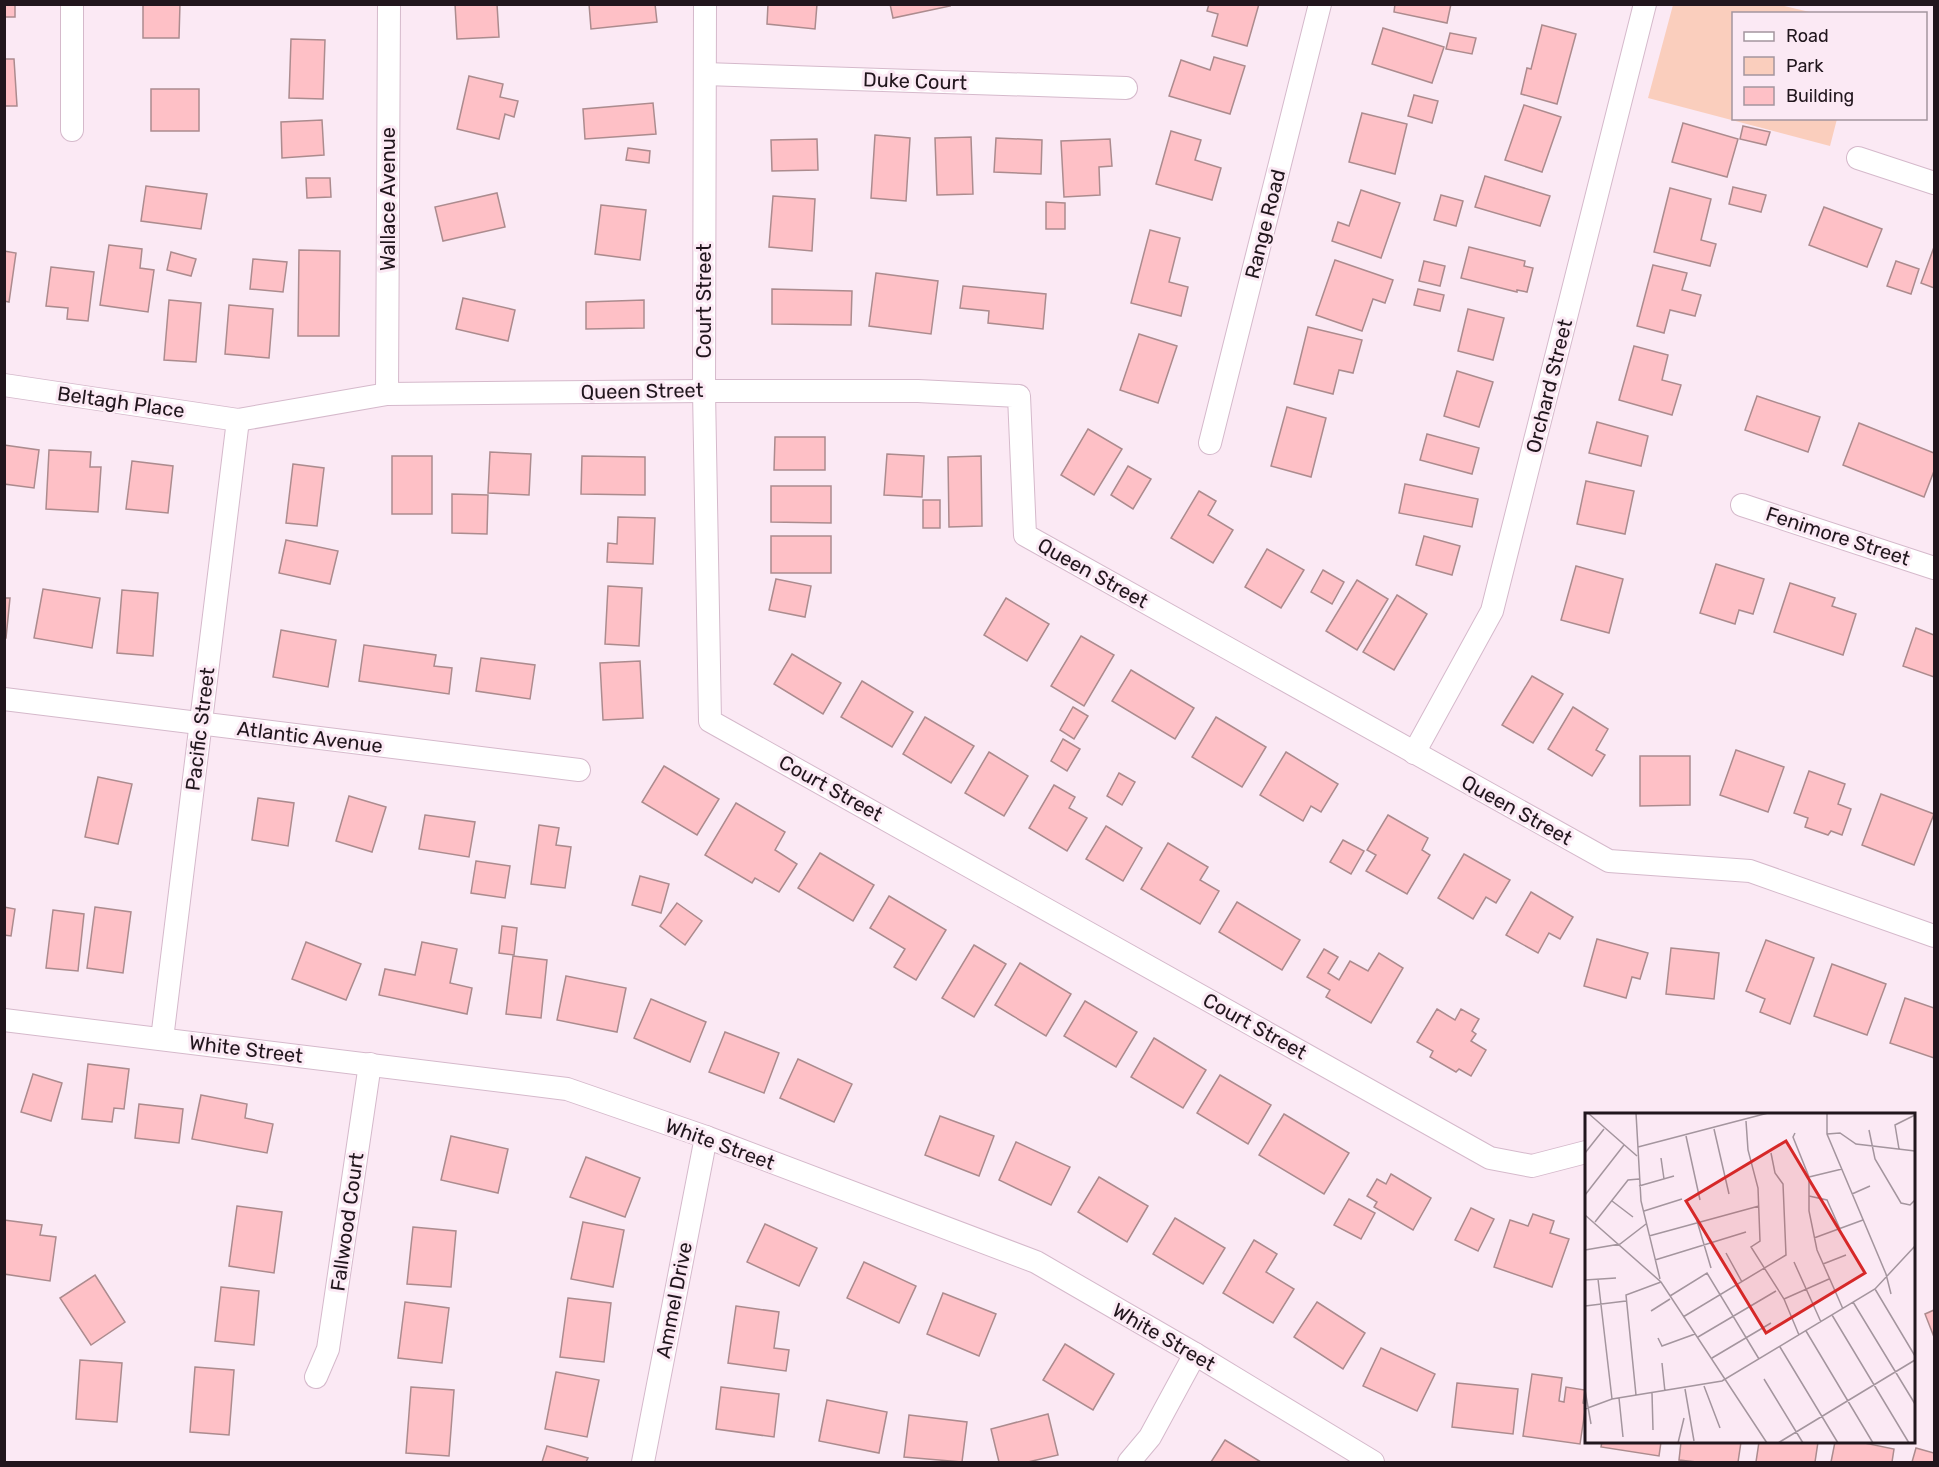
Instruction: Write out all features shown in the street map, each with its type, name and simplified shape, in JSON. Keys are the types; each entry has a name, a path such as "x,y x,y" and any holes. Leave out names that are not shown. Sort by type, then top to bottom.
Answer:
{"street":[{"path":"72,4 72,130"},
{"name":"Wallace Avenue","path":"387,394 389,4"},
{"name":"Court Street","path":"705,4 704,391 710,721 1490,1158 1532,1166 1585,1153"},
{"name":"Range Road","path":"1210,443 1320,4"},
{"name":"Orchard Street","path":"1414,753 1492,611 1645,4"},
{"name":"Duke Court","path":"705,74 1126,88"},
{"path":"1858,158 1935,183"},
{"name":"Beltagh Place","path":"4,385 238,420"},
{"name":"Queen Street","path":"238,420 387,394 918,391 1019,396 1025,535 1609,861 1750,871 1935,936"},
{"name":"Pacific Street","path":"162,1039 238,420"},
{"name":"Fenimore Street","path":"1742,505 1935,568"},
{"name":"Atlantic Avenue","path":"4,699 579,770"},
{"name":"White Street","path":"4,1020 567,1089 706,1137 1036,1263 1195,1354 1373,1462"},
{"name":"Fallwood Court","path":"316,1377 328,1349 370,1064"},
{"name":"Ammel Drive","path":"643,1462 706,1137"},
{"path":"1129,1462 1150,1437 1195,1354"}],"green space":[{"path":"1673,5 1780,5 1810,12 1732,12 1732,120 1837,120 1830,146 1648,98"}],"building":[{"path":"4,4 15,4 15,17 4,17"},
{"path":"143,4 180,4 179,38 143,38"},
{"path":"455,4 497,4 499,37 457,39"},
{"path":"589,4 655,4 657,22 591,29"},
{"path":"768,4 817,4 815,29 767,24"},
{"path":"890,4 949,4 950,6 893,18"},
{"path":"1209,4 1259,4 1247,46 1212,36 1218,14 1207,11"},
{"path":"1395,4 1451,4 1447,23 1394,12"},
{"path":"1542,25 1576,34 1557,104 1521,94 1527,68 1531,69"},
{"path":"1383,28 1444,47 1432,83 1372,64"},
{"path":"1450,33 1476,38 1472,54 1446,49"},
{"path":"291,39 325,40 323,99 289,98"},
{"path":"1214,57 1245,66 1230,114 1169,96 1181,60 1210,70"},
{"path":"4,59 14,59 17,106 4,106"},
{"path":"469,76 503,84 500,97 518,101 514,117 505,114 499,139 457,129"},
{"path":"151,89 199,89 199,131 151,131"},
{"path":"1414,95 1438,101 1432,123 1408,116"},
{"path":"653,103 656,134 585,139 583,109"},
{"path":"1524,105 1561,117 1542,172 1505,160"},
{"path":"1362,113 1407,124 1395,174 1349,162"},
{"path":"322,120 324,155 282,158 281,122"},
{"path":"1683,123 1738,139 1727,177 1672,162"},
{"path":"1743,126 1770,132 1766,145 1740,139"},
{"path":"1171,131 1201,140 1195,160 1221,168 1212,200 1156,184"},
{"path":"875,135 910,138 906,201 871,198"},
{"path":"971,137 973,194 937,195 935,138"},
{"path":"996,138 1042,140 1041,174 994,172"},
{"path":"817,139 818,170 772,171 771,140"},
{"path":"1110,139 1112,166 1099,167 1100,195 1064,197 1061,141"},
{"path":"628,148 650,151 649,163 626,160"},
{"path":"1485,176 1550,196 1540,226 1475,207"},
{"path":"306,178 330,178 331,197 307,198"},
{"path":"146,186 207,194 201,229 141,221"},
{"path":"1733,187 1766,195 1761,212 1729,204"},
{"path":"1670,188 1711,199 1701,240 1716,244 1710,266 1654,252"},
{"path":"1361,190 1400,203 1381,258 1332,241 1338,222 1349,226"},
{"path":"497,193 505,227 443,241 435,207"},
{"path":"1441,195 1463,201 1456,226 1434,220"},
{"path":"773,196 815,199 812,251 769,247"},
{"path":"1046,202 1065,203 1065,229 1046,229"},
{"path":"601,205 646,210 640,260 595,254"},
{"path":"1824,207 1882,229 1867,267 1809,245"},
{"path":"1150,230 1180,238 1169,282 1188,287 1181,316 1131,303"},
{"path":"109,245 142,249 140,268 154,270 148,312 100,305"},
{"path":"1469,247 1525,261 1524,266 1533,268 1527,292 1517,290 1517,292 1461,278"},
{"path":"1934,247 1934,288 1921,283"},
{"path":"299,250 340,251 339,336 298,336"},
{"path":"4,251 16,253 9,302 4,301"},
{"path":"171,252 196,259 191,276 167,270"},
{"path":"253,259 287,262 283,292 250,289"},
{"path":"1335,260 1393,280 1385,303 1373,299 1362,331 1316,315"},
{"path":"1424,261 1445,266 1440,286 1419,281"},
{"path":"1896,261 1919,269 1911,294 1887,286"},
{"path":"1653,265 1687,273 1682,290 1701,295 1695,316 1670,310 1664,333 1637,326"},
{"path":"51,267 94,272 88,321 67,319 68,308 46,306"},
{"path":"876,273 938,281 931,334 869,326"},
{"path":"963,286 1046,294 1043,329 988,323 989,311 960,308"},
{"path":"772,289 852,291 851,325 772,324"},
{"path":"1418,289 1444,295 1440,311 1414,305"},
{"path":"463,298 515,310 508,341 456,329"},
{"path":"169,300 201,303 196,362 164,360"},
{"path":"644,300 644,328 586,329 586,302"},
{"path":"229,305 273,309 269,358 225,354"},
{"path":"1468,309 1504,318 1493,360 1458,351"},
{"path":"1308,327 1362,340 1353,373 1339,370 1333,394 1294,384"},
{"path":"1139,334 1177,346 1158,403 1120,390"},
{"path":"1634,346 1668,355 1662,380 1681,385 1672,415 1619,400"},
{"path":"1457,371 1493,382 1479,427 1444,416"},
{"path":"1757,396 1820,417 1808,452 1745,430"},
{"path":"1287,407 1326,418 1311,477 1271,466"},
{"path":"1597,422 1648,436 1641,466 1589,453"},
{"path":"1859,423 1934,453 1934,471 1924,497 1843,465"},
{"path":"1088,429 1122,449 1094,495 1061,475"},
{"path":"1427,434 1479,448 1472,474 1420,460"},
{"path":"775,437 825,437 825,470 774,470"},
{"path":"4,445 39,450 34,488 4,484"},
{"path":"49,450 91,452 90,467 101,467 98,512 46,509"},
{"path":"490,452 531,454 529,495 488,493"},
{"path":"887,454 924,456 922,497 884,495"},
{"path":"392,456 432,456 432,514 392,514"},
{"path":"582,456 645,457 645,495 581,494"},
{"path":"981,456 982,526 949,527 948,457"},
{"path":"132,461 173,466 168,513 126,509"},
{"path":"293,464 324,468 317,526 286,523"},
{"path":"1128,466 1151,479 1133,509 1111,495"},
{"path":"1586,481 1634,491 1625,534 1577,524"},
{"path":"1405,484 1478,499 1472,527 1399,513"},
{"path":"771,486 831,486 831,523 771,522"},
{"path":"1199,491 1216,501 1208,515 1233,530 1213,563 1171,538"},
{"path":"452,494 488,495 487,534 452,533"},
{"path":"923,500 940,500 940,528 923,528"},
{"path":"618,517 655,518 653,564 607,562 608,543 617,544"},
{"path":"771,536 831,536 831,573 771,573"},
{"path":"1424,536 1460,546 1452,575 1416,565"},
{"path":"286,540 338,551 330,584 279,573"},
{"path":"1267,549 1304,570 1281,608 1245,587"},
{"path":"1716,564 1764,579 1753,614 1739,610 1735,624 1700,613"},
{"path":"1576,566 1623,579 1609,633 1561,620"},
{"path":"1323,570 1344,582 1332,604 1311,592"},
{"path":"776,579 811,586 805,617 769,610"},
{"path":"1357,580 1388,599 1357,650 1326,631"},
{"path":"1790,583 1835,598 1832,606 1856,614 1843,655 1774,632"},
{"path":"608,586 642,588 639,646 605,644"},
{"path":"43,589 100,598 92,648 34,638"},
{"path":"122,590 158,593 153,656 117,653"},
{"path":"1397,595 1427,614 1394,670 1363,652"},
{"path":"4,598 10,598 6,638 4,638"},
{"path":"1006,598 1049,624 1027,661 984,635"},
{"path":"1916,628 1934,635 1934,677 1903,666"},
{"path":"281,630 336,640 328,687 273,677"},
{"path":"1081,636 1114,655 1084,706 1051,686"},
{"path":"364,645 436,655 434,666 452,668 449,694 359,681"},
{"path":"792,654 841,683 823,714 774,684"},
{"path":"481,658 535,665 530,699 476,691"},
{"path":"640,661 643,718 603,720 600,663"},
{"path":"1131,670 1194,708 1175,739 1112,701"},
{"path":"1532,676 1563,694 1533,743 1502,725"},
{"path":"862,681 913,712 892,747 841,717"},
{"path":"1073,707 1088,716 1074,739 1060,730"},
{"path":"1573,707 1608,729 1596,750 1605,755 1592,776 1548,749"},
{"path":"925,717 974,746 951,783 903,754"},
{"path":"1216,717 1266,747 1242,787 1192,757"},
{"path":"1063,739 1080,749 1067,771 1051,761"},
{"path":"1736,750 1784,767 1768,812 1720,795"},
{"path":"989,752 1028,776 1004,816 965,793"},
{"path":"1286,752 1338,784 1321,812 1311,806 1303,821 1260,795"},
{"path":"1640,756 1690,756 1690,805 1640,806"},
{"path":"664,766 719,799 697,835 642,802"},
{"path":"1809,771 1845,784 1838,804 1851,809 1842,835 1831,831 1828,835 1805,827 1808,818 1794,813"},
{"path":"1119,773 1135,782 1122,805 1107,796"},
{"path":"98,777 132,784 118,844 85,837"},
{"path":"1054,785 1075,797 1069,808 1087,818 1067,851 1029,828"},
{"path":"1881,794 1934,814 1914,865 1862,845"},
{"path":"349,796 386,807 372,852 336,841"},
{"path":"258,798 294,803 288,846 252,840"},
{"path":"736,803 785,832 775,850 797,864 779,892 755,878 752,883 705,855"},
{"path":"425,815 475,822 469,857 419,849"},
{"path":"1388,815 1428,838 1422,850 1430,855 1407,894 1366,871 1376,855 1367,850"},
{"path":"539,825 559,828 556,845 571,847 565,888 531,884"},
{"path":"1106,826 1142,848 1123,881 1086,859"},
{"path":"1343,840 1364,851 1351,874 1330,862"},
{"path":"1168,843 1208,867 1200,880 1219,891 1200,924 1141,889"},
{"path":"820,853 874,885 853,921 798,888"},
{"path":"1464,854 1510,880 1496,903 1486,897 1473,919 1438,898"},
{"path":"476,861 510,866 505,898 471,893"},
{"path":"640,876 669,884 661,913 632,905"},
{"path":"1531,892 1573,917 1560,939 1549,933 1538,953 1506,935"},
{"path":"889,896 946,930 916,980 894,967 905,949 870,928"},
{"path":"1237,902 1300,940 1282,970 1219,932"},
{"path":"677,903 702,921 685,945 660,926"},
{"path":"4,907 15,909 11,936 4,935"},
{"path":"95,907 131,912 123,973 87,968"},
{"path":"53,910 84,914 78,971 46,968"},
{"path":"502,926 517,928 514,955 499,953"},
{"path":"1597,939 1648,953 1640,979 1632,977 1626,998 1584,986"},
{"path":"1766,940 1814,958 1790,1024 1760,1012 1765,999 1746,991"},
{"path":"306,942 361,964 346,1000 292,979"},
{"path":"422,942 457,949 450,983 472,988 467,1014 379,995 385,969 415,975"},
{"path":"974,945 1006,964 974,1017 942,998"},
{"path":"1671,948 1719,953 1714,999 1666,994"},
{"path":"1324,949 1338,957 1328,973 1339,980 1350,961 1368,971 1379,953 1403,968 1371,1023 1326,997 1330,990 1307,977"},
{"path":"513,956 547,960 541,1018 506,1014"},
{"path":"1020,963 1071,994 1046,1036 995,1005"},
{"path":"1832,964 1886,984 1867,1035 1814,1016"},
{"path":"566,976 626,988 617,1032 557,1020"},
{"path":"1905,998 1934,1008 1934,1058 1890,1043"},
{"path":"651,999 706,1022 690,1062 634,1038"},
{"path":"1085,1001 1137,1032 1116,1067 1064,1036"},
{"path":"1437,1009 1455,1020 1461,1009 1479,1019 1472,1031 1476,1034 1471,1041 1486,1050 1471,1076 1459,1069 1456,1072 1430,1057 1433,1051 1417,1042"},
{"path":"725,1032 779,1053 764,1093 709,1072"},
{"path":"1154,1038 1206,1070 1183,1108 1131,1077"},
{"path":"798,1059 852,1084 834,1122 780,1098"},
{"path":"88,1064 129,1069 124,1109 114,1108 112,1122 82,1119"},
{"path":"33,1074 62,1083 51,1121 21,1112"},
{"path":"1220,1075 1271,1105 1248,1144 1197,1113"},
{"path":"201,1095 247,1104 245,1118 273,1124 267,1153 192,1139"},
{"path":"139,1104 183,1109 179,1143 135,1138"},
{"path":"1284,1114 1349,1153 1324,1194 1259,1155"},
{"path":"940,1116 994,1136 979,1176 925,1155"},
{"path":"451,1136 508,1149 498,1193 441,1180"},
{"path":"1016,1142 1070,1167 1051,1205 999,1180"},
{"path":"586,1157 640,1178 625,1217 570,1197"},
{"path":"1391,1174 1431,1198 1413,1230 1374,1207 1377,1202 1367,1196 1377,1179 1386,1184"},
{"path":"1099,1177 1148,1206 1127,1242 1078,1212"},
{"path":"1349,1199 1375,1213 1361,1239 1334,1225"},
{"path":"237,1206 282,1212 274,1273 229,1266"},
{"path":"1471,1208 1494,1219 1478,1251 1455,1240"},
{"path":"1533,1214 1554,1221 1550,1233 1569,1239 1552,1287 1494,1267 1510,1220 1528,1226"},
{"path":"1175,1218 1225,1248 1203,1284 1153,1254"},
{"path":"4,1220 42,1225 40,1235 56,1237 50,1281 4,1274"},
{"path":"583,1222 624,1230 613,1287 571,1279"},
{"path":"765,1224 817,1248 799,1286 747,1262"},
{"path":"413,1227 456,1231 451,1287 407,1284"},
{"path":"1254,1240 1277,1254 1266,1272 1294,1289 1273,1323 1223,1293"},
{"path":"864,1262 916,1286 899,1323 847,1298"},
{"path":"95,1275 125,1322 91,1345 60,1298"},
{"path":"221,1287 259,1291 254,1345 215,1341"},
{"path":"943,1293 996,1314 979,1356 927,1334"},
{"path":"568,1298 611,1303 604,1362 560,1357"},
{"path":"405,1302 449,1308 442,1363 398,1358"},
{"path":"1317,1302 1365,1333 1343,1369 1294,1337"},
{"path":"736,1306 779,1312 774,1348 789,1350 786,1371 728,1363"},
{"path":"1934,1310 1934,1337 1925,1314"},
{"path":"1065,1344 1114,1374 1093,1410 1043,1380"},
{"path":"1381,1348 1435,1374 1417,1411 1363,1386"},
{"path":"80,1360 122,1363 117,1422 76,1419"},
{"path":"195,1367 234,1370 229,1435 190,1432"},
{"path":"556,1372 599,1380 587,1437 545,1429"},
{"path":"1532,1374 1562,1378 1559,1401 1564,1402 1566,1387 1585,1390 1583,1403 1585,1411 1580,1444 1523,1436"},
{"path":"1457,1383 1518,1389 1513,1434 1452,1427"},
{"path":"411,1387 454,1390 449,1456 406,1453"},
{"path":"721,1387 779,1394 774,1437 716,1429"},
{"path":"827,1400 887,1412 879,1453 819,1441"},
{"path":"1048,1414 1058,1455 1028,1462 999,1462 991,1429"},
{"path":"909,1415 967,1422 962,1462 904,1457"},
{"path":"1225,1440 1261,1462 1211,1462"},
{"path":"1602,1443 1661,1443 1659,1456 1601,1447"},
{"path":"1681,1443 1741,1443 1738,1462 1679,1460"},
{"path":"1759,1443 1818,1443 1815,1462 1756,1462"},
{"path":"1835,1443 1864,1443 1894,1449 1892,1462 1831,1462"},
{"path":"547,1446 588,1458 586,1462 542,1462"},
{"path":"1916,1448 1934,1453 1934,1462 1912,1462"}]}
